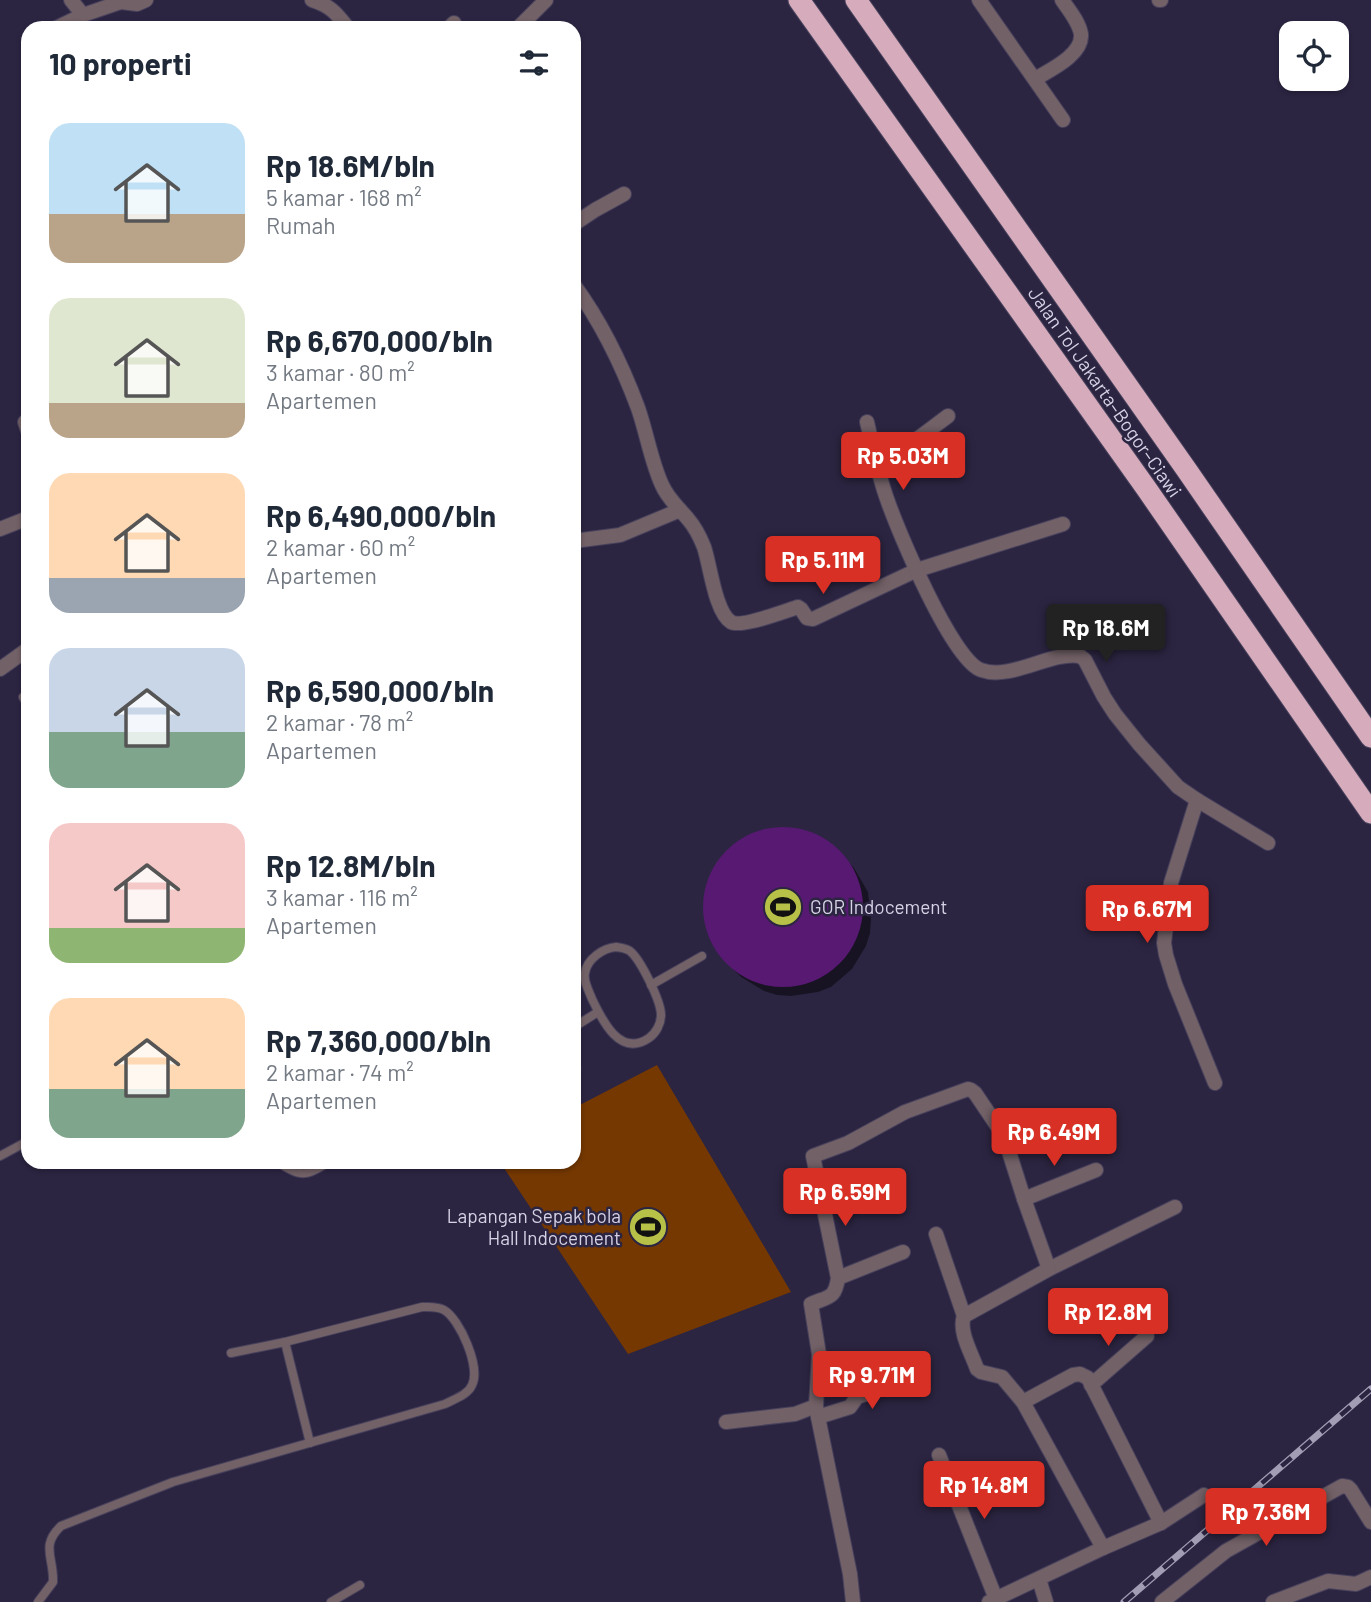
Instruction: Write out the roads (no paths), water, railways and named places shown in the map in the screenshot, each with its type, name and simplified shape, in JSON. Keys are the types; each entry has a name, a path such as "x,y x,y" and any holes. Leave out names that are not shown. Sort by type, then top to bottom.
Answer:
{"highway":[{"name":"Jalan Tol Jakarta–Bogor–Ciawi","path":"799,0 1138,477 1371,813"},
{"name":"Jalan Tol Jakarta–Bogor–Ciawi","path":"856,0 1371,737"}],"street":[{"path":"71,0 83,15"},
{"path":"71,21 120,1 137,4 146,0"},
{"path":"312,0 323,3 342,21"},
{"path":"525,21 546,0"},
{"path":"979,0 1063,120"},
{"path":"1035,79 1067,59 1081,41 1079,25 1062,0"},
{"path":"581,220 624,194"},
{"path":"581,295 608,342 637,407 661,484 671,501 696,529 705,550 721,607 728,620 733,623 743,623 798,607 807,618 813,620 917,570 1063,524"},
{"path":"876,462 903,450 948,416"},
{"path":"867,422 876,462 906,550 948,632 969,662 986,671 1009,671 1063,657 1080,656 1085,660 1104,697 1139,744 1178,787 1268,843"},
{"path":"581,540 620,535 680,510"},
{"path":"0,529 21,521"},
{"path":"0,669 21,654"},
{"path":"1197,800 1171,883 1164,943 1175,984 1215,1083"},
{"path":"853,1602 850,1574 817,1411 819,1354 811,1304 833,1295 838,1278 813,1156 848,1143 905,1112 968,1089 973,1091 1004,1136 1049,1269"},
{"path":"1024,1199 1096,1170"},
{"path":"964,1316 1049,1269 1175,1207"},
{"path":"936,1234 964,1316 963,1331 977,1369 1002,1377 1023,1402 1104,1548"},
{"path":"838,1278 903,1252"},
{"path":"1091,1385 1146,1336"},
{"path":"1023,1402 1073,1375 1080,1374 1088,1378 1161,1523"},
{"path":"726,1422 850,1407 857,1397 919,1376"},
{"path":"939,1455 993,1601 1161,1523 1204,1495"},
{"path":"1162,1602 1226,1551 1338,1488 1346,1486 1351,1490 1371,1522"},
{"path":"1273,1602 1328,1581 1356,1584 1371,1577"},
{"path":"1039,1579 1046,1602"}],"lane":[{"path":"616,947 624,948 632,953 658,1000 661,1016 659,1025 646,1040 626,1043 612,1034 598,1012 584,974 603,951 616,947"},
{"path":"651,985 702,956"},
{"path":"581,1023 598,1012"},
{"path":"0,1156 21,1145"},
{"path":"289,1169 303,1174 317,1169"},
{"path":"38,1602 53,1582 49,1545 53,1534 61,1526 173,1482 445,1404 468,1391 475,1375 472,1356 452,1316 436,1307 422,1307 285,1342 230,1353"},
{"path":"285,1342 310,1443"},
{"path":"331,1602 360,1585"}],"railway":[{"path":"1124,1602 1371,1389"}],"place":[{"name":"GOR Indocement","path":"783,907"},
{"name":"Lapangan Sepak bola Hall Indocement","path":"648,1227"}]}
